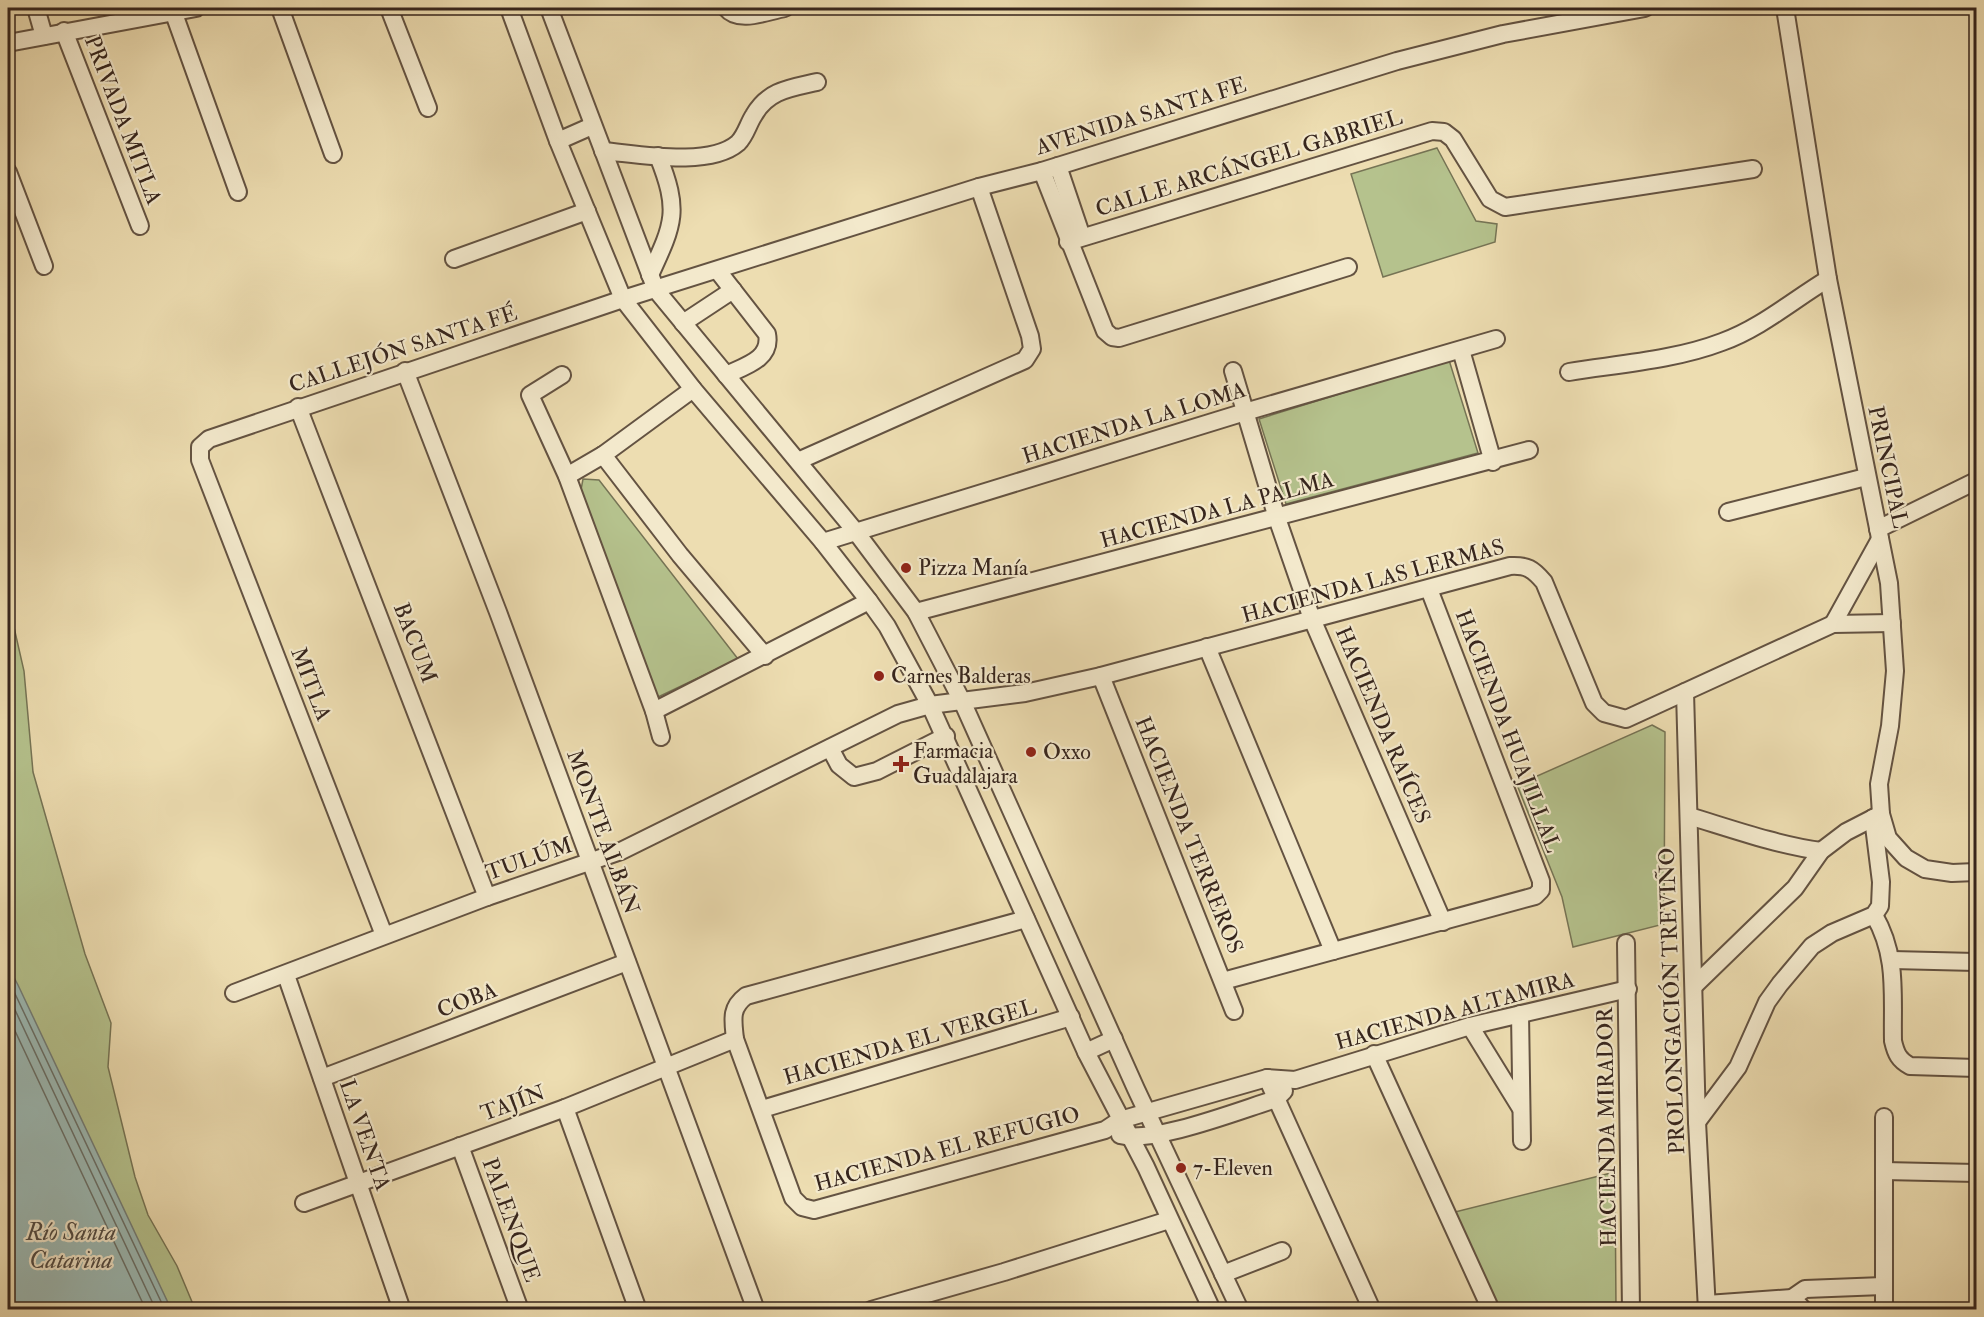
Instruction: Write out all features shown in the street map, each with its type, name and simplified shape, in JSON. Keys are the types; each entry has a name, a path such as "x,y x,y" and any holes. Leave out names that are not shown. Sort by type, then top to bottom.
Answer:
{"street":[{"path":"36,8 44,36"},
{"path":"8,43 153,11 196,8"},
{"path":"280,8 333,154"},
{"path":"389,8 428,108"},
{"path":"509,8 558,141 623,299 693,389 823,542 869,602 887,626 930,705 946,736 1086,1052 1130,1137 1212,1310"},
{"path":"549,8 653,283 683,323 856,532 916,612 962,701 1147,1112 1240,1310"},
{"path":"726,8 730,13 741,17 785,8"},
{"name":"AVENIDA SANTA FE","path":"653,283 718,271 979,187 1050,168 1454,44 1645,8"},
{"name":"PRINCIPAL","path":"1785,8 1828,279 1889,583 1895,671 1890,726 1879,784 1877,816 1888,838 1906,858 1925,868 1952,873 1977,872"},
{"path":"173,11 238,192"},
{"name":"PRIVADA MITLA","path":"64,31 140,226"},
{"path":"603,151 658,156 705,156 733,146 742,137 764,100 780,90 817,82"},
{"path":"558,141 592,126"},
{"name":"CALLE ARCÁNGEL GABRIEL","path":"1075,240 1432,131 1444,132 1453,139 1490,199 1497,205 1505,207 1753,168"},
{"path":"653,283 669,234 674,208 670,186 658,156"},
{"path":"1050,168 1105,331 1112,337 1119,338 1348,267"},
{"path":"8,172 44,266"},
{"path":"798,460 1025,360 1032,349 1030,336 979,187"},
{"path":"453,259 588,211"},
{"path":"718,271 767,334 769,342 766,352 758,359 726,375"},
{"path":"1569,372 1692,351 1722,343 1752,329 1828,279"},
{"name":"CALLEJÓN SANTA FÉ","path":"200,447 209,439 298,407 623,299 653,283"},
{"path":"683,323 733,290"},
{"name":"HACIENDA LA LOMA","path":"823,542 1245,412 1496,339"},
{"path":"1461,350 1493,462"},
{"name":"MONTE ALBÁN","path":"405,371 756,1310"},
{"name":"HACIENDA RAÍCES","path":"1233,371 1277,518 1312,619 1443,922"},
{"path":"561,375 530,395 567,476 654,711 661,737"},
{"path":"567,476 603,455 693,389"},
{"name":"BACUM","path":"298,407 487,897"},
{"name":"MITLA","path":"200,447 200,460 384,936"},
{"name":"HACIENDA LA PALMA","path":"916,612 1493,462 1529,450"},
{"path":"603,455 680,555 765,656"},
{"path":"1728,512 1866,477"},
{"path":"1833,624 1879,534 1977,481"},
{"name":"HACIENDA LAS LERMAS","path":"930,705 1025,693 1101,676 1510,566 1525,565 1544,582 1594,703 1604,713 1626,719 1833,624 1892,623"},
{"name":"HACIENDA HUAJILLAL","path":"1429,589 1541,881 1541,890 1535,896 1443,922"},
{"path":"654,711 869,602"},
{"path":"1207,647 1333,951"},
{"name":"HACIENDA TERREROS","path":"1101,676 1234,1011"},
{"name":"PROLONGACIÓN TREVIÑO","path":"1685,692 1697,1122 1707,1307"},
{"name":"TULÚM","path":"234,993 652,837 898,714 930,705"},
{"path":"830,748 839,765 854,777 877,771 946,736"},
{"path":"1689,816 1791,847 1821,851"},
{"path":"1694,987 1795,888 1821,851 1846,832 1877,816 1881,898 1874,915 1832,933 1812,946 1767,1002 1738,1067 1697,1122"},
{"path":"1874,915 1883,931 1892,960 1893,1041 1896,1053 1902,1062 1910,1066 1977,1068"},
{"path":"762,1108 735,1039 732,1014 735,1004 746,996 1026,919"},
{"path":"1223,981 1443,922"},
{"name":"HACIENDA MIRADOR","path":"1626,943 1631,1310"},
{"path":"1892,960 1977,962"},
{"name":"COBA","path":"322,1078 627,962"},
{"name":"LA VENTA","path":"286,975 402,1310"},
{"name":"HACIENDA ALTAMIRA","path":"1120,1119 1267,1078 1295,1080 1470,1026 1628,989"},
{"path":"1520,1014 1522,1141"},
{"name":"HACIENDA EL VERGEL","path":"762,1108 1071,1017"},
{"path":"1470,1026 1521,1109"},
{"name":"TAJÍN","path":"304,1203 565,1108 735,1039"},
{"path":"1086,1052 1114,1039"},
{"path":"1374,1054 1491,1310"},
{"path":"1267,1078 1372,1310"},
{"name":"HACIENDA ALTAMIRA","path":"1130,1137 1157,1133 1276,1099 1295,1080"},
{"path":"565,1108 638,1310"},
{"name":"HACIENDA EL REFUGIO","path":"762,1108 793,1198 802,1207 814,1210 1105,1130 1120,1119"},
{"path":"1884,1117 1884,1310"},
{"name":"HACIENDA EL REFUGIO","path":"1105,1130 1130,1137"},
{"name":"PALENQUE","path":"460,1146 520,1310"},
{"path":"1884,1171 1977,1173"},
{"path":"871,1310 1004,1272 1169,1220"},
{"path":"1223,1274 1282,1251"},
{"path":"1707,1307 1798,1304 1805,1289 1883,1286"}],"green space":[{"path":"1437,148 1476,221 1497,224 1495,242 1383,277 1351,174"},
{"path":"1449,360 1478,453 1286,504 1259,419"},
{"path":"583,479 599,480 738,659 656,698 580,495"},
{"path":"8,601 24,671 33,772 85,954 111,1023 108,1067 135,1177 148,1215 177,1266 195,1309 8,1309"},
{"path":"1652,725 1665,732 1664,924 1573,947 1562,897 1517,785"},
{"path":"1615,1172 1616,1309 1500,1309 1455,1212"}],"water":[{"name":"Río Santa Catarina","path":"8,966 18,985 171,1309 8,1309"}],"place":[{"name":"Pizza Manía","path":"906,568"},
{"name":"Carnes Balderas","path":"879,676"},
{"name":"Oxxo","path":"1031,752"},
{"name":"Farmacia Guadalajara","path":"901,764"},
{"name":"7-Eleven","path":"1181,1168"}]}
